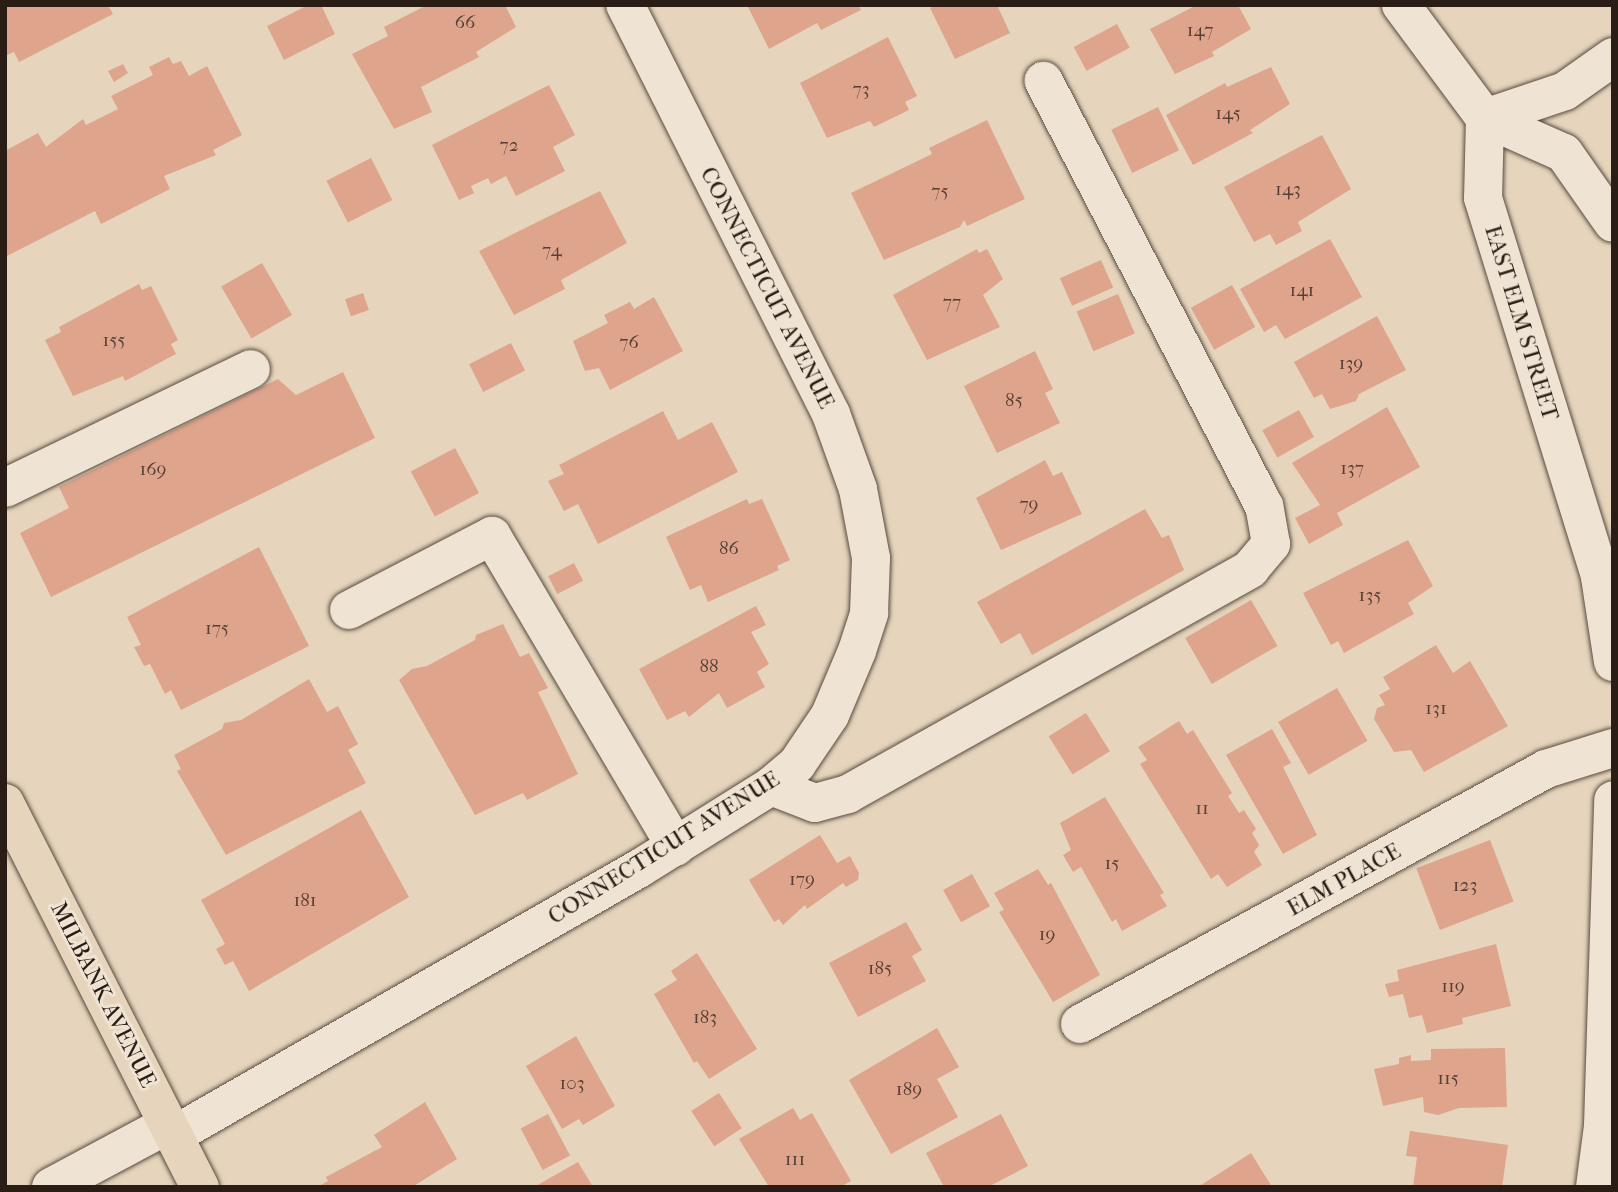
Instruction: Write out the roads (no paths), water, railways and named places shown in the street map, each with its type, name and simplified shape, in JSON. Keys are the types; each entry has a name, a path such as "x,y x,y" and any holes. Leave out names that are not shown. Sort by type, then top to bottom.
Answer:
{"main road":[{"name":"MILBANK AVENUE","path":"5,803 200,1187"}],"street":[{"name":"CONNECTICUT AVENUE","path":"51,1187 171,1130 676,847 771,786 797,764 830,715 869,613 871,558 858,489 831,414 625,5"},
{"path":"1401,5 1485,118 1564,153 1602,179 1613,223"},
{"path":"1485,118 1565,91 1613,57"},
{"path":"771,786 815,803 848,794 1250,569 1270,544 1264,506 1044,81"},
{"name":"EAST ELM STREET","path":"1485,118 1483,198 1600,577 1613,662"},
{"path":"5,488 251,369"},
{"path":"349,610 492,536 676,847"},
{"name":"ELM PLACE","path":"1080,1024 1546,769 1613,748"},
{"path":"1595,1187 1603,1126 1613,800"}]}
